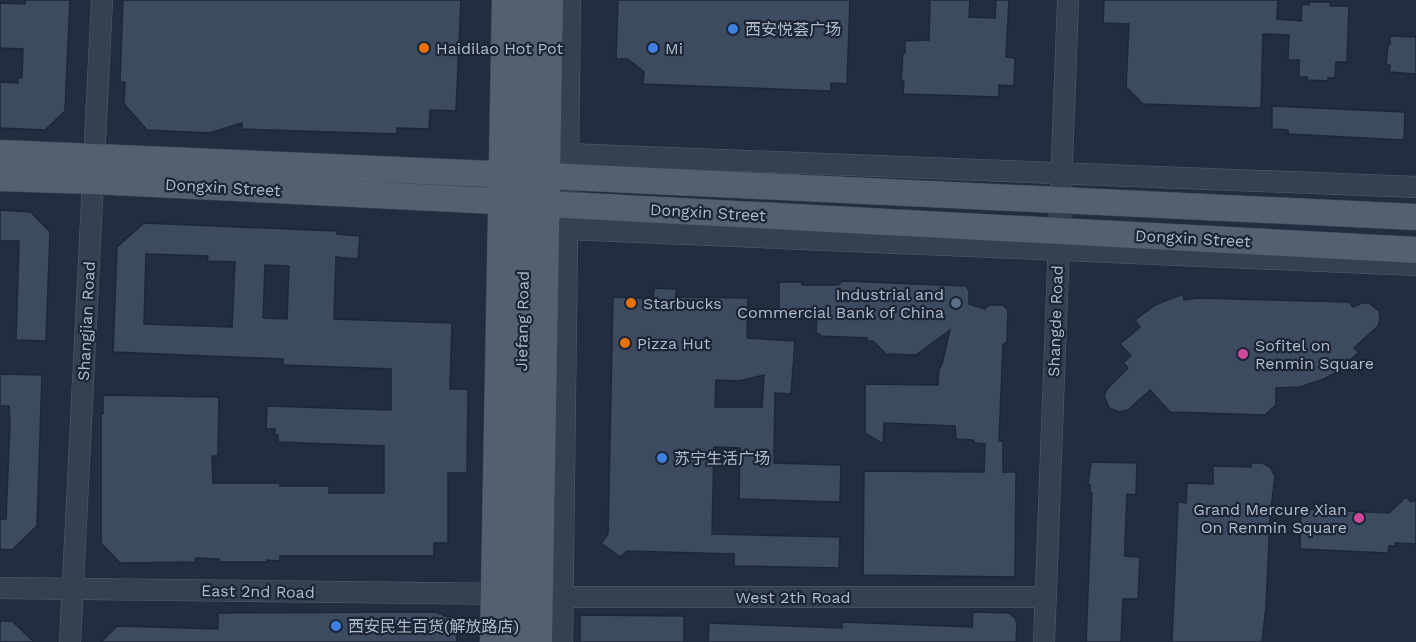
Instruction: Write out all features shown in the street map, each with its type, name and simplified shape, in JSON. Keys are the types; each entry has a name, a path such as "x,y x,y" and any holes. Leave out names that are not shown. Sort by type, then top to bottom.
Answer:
{"main road":[{"path":"493,642 529,595 542,171 505,0"},
{"name":"Jiefang Road","path":"528,0 542,171"},
{"name":"Jiefang Road","path":"539,642 529,595 542,171 550,0"},
{"name":"Dongxin Street","path":"0,153 93,168 541,208 1058,241 1416,250"},
{"name":"Dongxin Street","path":"0,178 93,168 542,171 1416,217"},
{"name":"Jiefang Road","path":"515,642 529,595"}],"street":[{"name":"Shangjian Road","path":"70,642 102,0"},
{"path":"570,0 542,171 1061,173 1416,187"},
{"name":"Shangde Road","path":"1044,642 1068,0"},
{"path":"1058,241 1416,265"},
{"name":"East 2nd Road","path":"0,588 529,595"},
{"path":"529,595 562,642"},
{"name":"West 2th Road","path":"529,595 1046,597"}],"building":[{"path":"25,0 70,0 65,111 45,130 0,128 0,82 18,83 18,78 22,78 23,49 0,48 0,3 25,4"},
{"path":"123,0 461,0 456,111 430,110 429,129 397,128 397,134 242,129 242,123 209,133 147,130 124,104 125,82 120,82"},
{"name":"西安悦荟广场","path":"618,0 850,0 847,84 831,83 831,91 643,84 644,72 628,59 616,59"},
{"path":"930,0 970,0 969,17 995,18 996,0 1009,0 1006,57 1015,58 1014,86 999,85 999,97 903,94 904,81 901,81 905,41 929,40"},
{"path":"1104,0 1278,0 1277,19 1301,21 1302,4 1331,2 1330,6 1349,6 1347,62 1336,62 1335,78 1328,78 1328,81 1307,80 1307,77 1299,77 1299,60 1288,60 1289,35 1263,34 1261,108 1143,104 1126,87 1129,24 1103,23"},
{"path":"1390,36 1416,37 1416,74 1389,72 1390,65 1386,65"},
{"path":"1272,106 1405,112 1404,140 1288,134 1288,130 1272,129"},
{"path":"0,210 31,212 50,232 46,341 16,340 19,241 0,241"},
{"path":"144,223 337,231 337,234 360,236 358,259 336,257 334,319 452,323 450,389 468,389 467,473 448,473 448,543 434,543 434,556 280,556 280,561 267,560 267,562 219,562 219,559 196,558 195,562 120,563 101,543 103,395 219,397 218,456 212,456 213,483 280,483 280,486 329,486 329,493 384,493 384,446 278,442 275,429 266,429 267,406 391,410 391,369 283,365 283,359 113,352 117,247","holes":["146,254 208,256 207,261 235,262 232,327 144,324","265,265 289,266 287,319 263,318"]},
{"path":"842,281 966,286 969,291 969,304 985,309 989,305 1003,305 1008,310 1007,342 1003,345 999,441 1003,441 1003,472 1016,472 1015,577 863,575 864,471 984,472 985,444 975,443 973,440 956,439 955,426 884,423 883,444 865,433 865,384 938,385 939,369 950,330 916,355 886,354 873,341 867,341 867,338 816,334 817,315 779,315 779,282 802,282 802,285 838,285"},
{"name":"苏宁生活广场","path":"654,288 676,289 676,297 748,298 747,338 795,341 791,394 775,393 774,463 841,465 840,502 739,499 740,448 714,447 712,534 840,537 839,568 734,566 734,554 627,551 620,557 601,543 608,534 613,297 653,299","holes":["764,375 762,407 715,407 716,380 739,381"]},
{"name":"Sofitel on Renmin Square","path":"1183,294 1184,300 1198,298 1349,302 1353,307 1369,303 1379,311 1380,319 1378,326 1354,348 1359,352 1335,373 1300,387 1276,388 1276,405 1265,415 1170,412 1150,390 1128,410 1119,412 1109,408 1104,395 1128,368 1123,363 1131,356 1120,344 1140,327 1135,320 1155,305"},
{"path":"0,374 42,375 37,526 12,550 0,549 0,519 6,519 10,422 9,406 0,406"},
{"path":"1091,462 1137,463 1136,495 1127,494 1125,556 1140,557 1138,599 1123,599 1121,642 1086,642 1092,493 1088,485"},
{"path":"1251,463 1262,463 1270,467 1275,476 1262,642 1172,642 1178,502 1186,503 1187,483 1213,484 1213,466 1251,467"},
{"name":"Grand Mercure Xian On Renmin Square","path":"1406,497 1411,502 1416,499 1416,544 1395,543 1395,546 1389,546 1388,553 1300,549 1301,509 1389,513"},
{"name":"西安民生百货(解放路店)","path":"437,612 447,617 454,616 457,642 101,642 117,626 218,629 218,613"},
{"path":"973,612 1009,613 1015,618 1017,624 1016,642 708,642 709,623 842,628 842,622 972,627"},
{"path":"580,615 684,616 684,642 580,642"},
{"path":"0,621 12,621 34,642 0,642"}],"place":[{"name":"西安悦荟广场","path":"733,29"},
{"name":"Haidilao Hot Pot","path":"424,48"},
{"name":"Mi","path":"653,48"},
{"name":"Starbucks","path":"631,303"},
{"name":"Industrial and Commercial Bank of China","path":"956,303"},
{"name":"Pizza Hut","path":"625,343"},
{"name":"Sofitel on Renmin Square","path":"1243,354"},
{"name":"苏宁生活广场","path":"662,458"},
{"name":"Grand Mercure Xian On Renmin Square","path":"1359,518"},
{"name":"西安民生百货(解放路店)","path":"336,626"}]}
